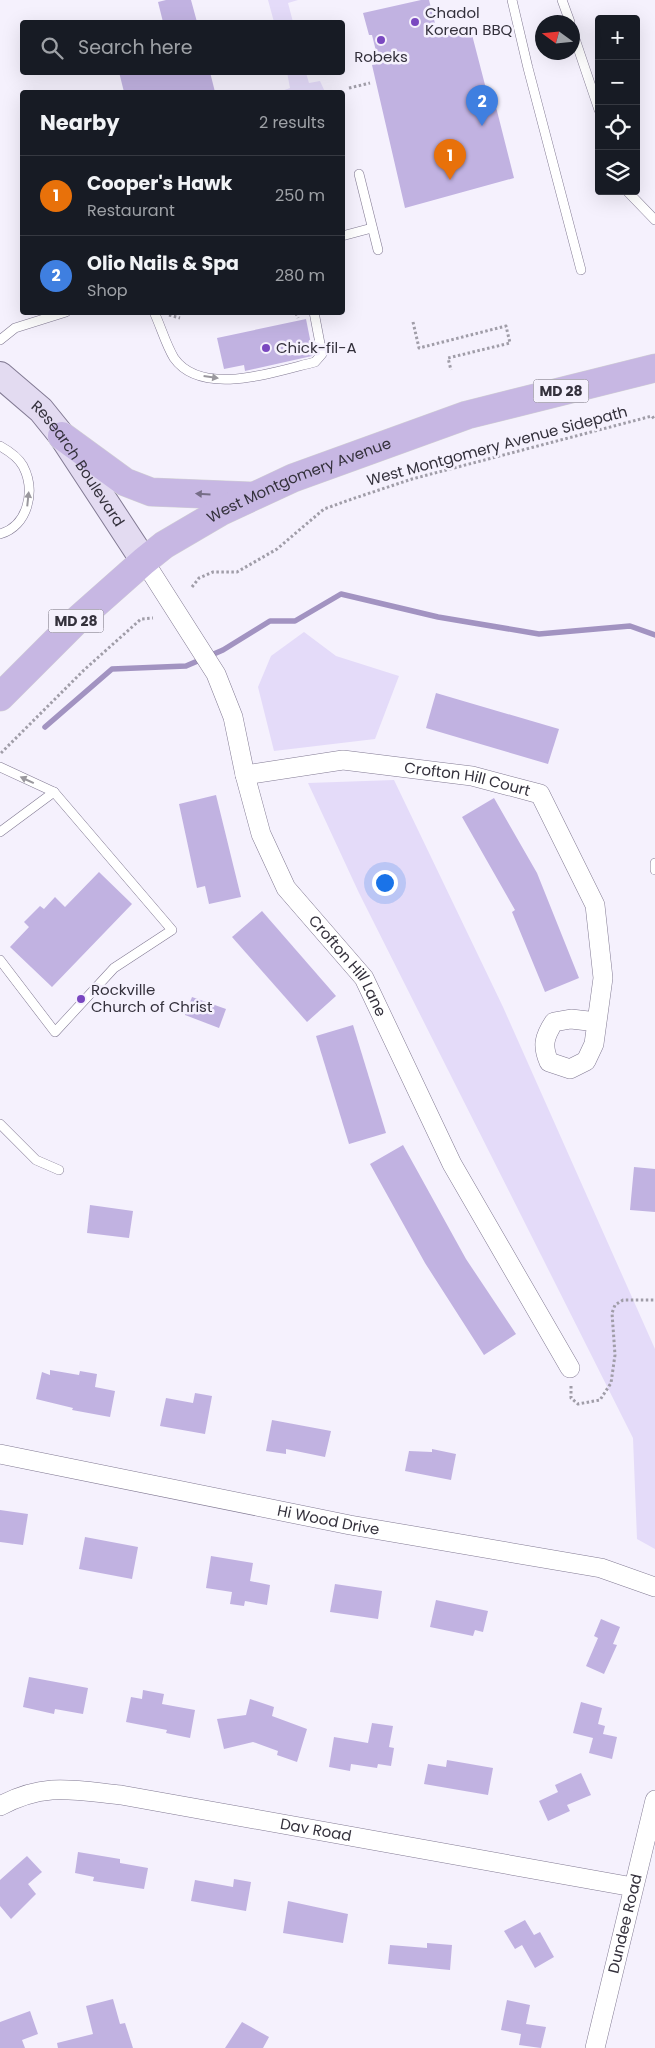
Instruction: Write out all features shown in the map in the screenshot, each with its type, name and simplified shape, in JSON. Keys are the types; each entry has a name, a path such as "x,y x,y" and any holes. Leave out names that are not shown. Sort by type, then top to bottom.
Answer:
{"main road":[{"name":"West Montgomery Avenue","path":"0,697 74,623 144,560 173,540 252,496 293,478 468,415 655,368"},
{"path":"62,436 125,482 151,492 252,496"}],"street":[{"name":"Research Boulevard","path":"0,376 41,410 62,436 144,560"},
{"name":"Crofton Hill Lane","path":"144,560 216,674 233,717 260,834 286,888 364,978 452,1164 570,1368"},
{"name":"Crofton Hill Court","path":"245,775 343,760 472,776 540,794 595,905 603,978 597,1022"},
{"name":"Hi Wood Drive","path":"0,1454 350,1525 601,1568 655,1587"},
{"name":"Dav Road","path":"0,1806 19,1796 58,1788 121,1795 634,1887"},
{"name":"Dundee Road","path":"595,2048 654,1805"}],"lane":[{"path":"512,0 530,78 582,270"},
{"path":"562,0 567,15"},
{"path":"580,54 597,105"},
{"path":"359,174 378,250"},
{"path":"631,195 655,220"},
{"path":"345,235 372,228"},
{"path":"0,340 15,328 56,315"},
{"path":"155,315 175,358 193,374 234,380 315,362 322,354 315,315"},
{"path":"0,446 14,455 22,465 27,477 29,493 23,516 14,528 0,534"},
{"path":"0,767 54,792 172,930 114,968 55,1032 0,960"},
{"path":"0,832 54,792"},
{"path":"655,863 655,870"},
{"path":"0,1124 36,1160 59,1170"}],"path":[{"path":"349,88 370,83"},
{"path":"170,315 180,318"},
{"path":"413,322 419,348 506,326 510,343 448,358 451,370"},
{"name":"West Montgomery Avenue Sidepath","path":"192,587 199,578 213,572 237,572 278,549 324,509 412,479 652,416 655,420"},
{"path":"0,754 84,670 141,619 154,618"},
{"path":"570,1368 571,1398 578,1404 600,1400 611,1382 615,1355 612,1313 615,1305 622,1300 655,1300"}],"shaded area":[{"path":"268,0 298,0 288,3 292,20 273,20"},
{"path":"288,75 307,75 309,83 320,81 324,90 284,90 290,88"},
{"path":"304,632 336,656 399,676 375,739 274,751 258,687 271,656"},
{"path":"394,780 503,1007 655,1349 655,1549 637,1539 633,1438 359,893 308,783"}],"building":[{"path":"166,0 191,0 196,20 162,20 158,2"},
{"path":"421,0 429,0 438,35 470,27 491,108 496,107 514,178 405,208 372,65 379,63 372,35 369,35 363,13"},
{"path":"120,75 211,75 214,90 124,90"},
{"name":"Chick-fil-A","path":"306,319 312,356 245,371 244,365 224,369 217,338"},
{"path":"436,693 559,729 548,764 426,728"},
{"path":"216,795 241,897 209,904 205,886 197,888 179,804"},
{"path":"494,798 537,873 579,978 545,992 512,912 515,910 462,817"},
{"name":"Rockville Church of Christ","path":"99,872 132,904 52,987 10,947 29,927 24,922 40,906 44,909 55,897 65,907"},
{"path":"262,911 336,996 307,1022 232,937"},
{"name":"Rockville Church of Christ","path":"192,997 226,1009 219,1028 185,1015"},
{"path":"353,1025 386,1133 349,1144 316,1036"},
{"path":"403,1145 466,1259 516,1334 484,1355 425,1263 370,1164"},
{"path":"634,1167 655,1169 655,1212 630,1210"},
{"path":"90,1205 133,1211 129,1238 87,1233"},
{"path":"50,1370 79,1375 80,1371 97,1374 95,1387 115,1391 110,1417 72,1410 73,1408 36,1399 42,1372 50,1375"},
{"path":"195,1393 212,1396 205,1434 160,1426 166,1398 193,1403"},
{"path":"272,1420 331,1431 325,1457 286,1449 286,1454 266,1451"},
{"path":"432,1449 456,1454 451,1480 405,1471 409,1451 432,1452"},
{"path":"0,1510 28,1514 23,1545 0,1542"},
{"path":"85,1537 138,1547 132,1579 79,1569"},
{"path":"211,1556 253,1563 250,1581 270,1585 267,1605 245,1601 244,1606 230,1604 232,1592 206,1588"},
{"path":"335,1584 382,1591 378,1619 330,1612"},
{"path":"436,1600 488,1611 483,1632 475,1630 473,1636 430,1627"},
{"path":"601,1619 620,1627 613,1644 617,1645 604,1674 586,1666 598,1638 594,1636"},
{"path":"29,1677 88,1688 83,1714 55,1709 54,1714 23,1707"},
{"path":"143,1690 164,1694 162,1704 195,1710 190,1738 166,1733 167,1730 126,1722 131,1697 142,1699"},
{"path":"250,1699 274,1707 272,1716 307,1729 297,1762 277,1755 278,1751 253,1742 224,1749 217,1719 246,1715"},
{"path":"581,1702 602,1708 598,1724 605,1726 603,1734 617,1737 612,1759 589,1753 593,1738 573,1733"},
{"path":"372,1723 393,1726 389,1747 394,1748 391,1766 378,1764 377,1768 351,1764 350,1771 329,1767 334,1737 368,1743"},
{"path":"447,1760 493,1768 488,1795 424,1784 428,1764 446,1767"},
{"path":"581,1773 591,1795 567,1805 570,1811 548,1821 539,1801 558,1792 555,1785"},
{"path":"78,1852 120,1859 120,1863 148,1868 144,1889 93,1881 94,1877 75,1873"},
{"path":"27,1856 42,1872 28,1884 36,1894 11,1919 0,1906 0,1880"},
{"path":"234,1879 251,1882 246,1911 191,1901 195,1880 233,1887"},
{"path":"288,1901 348,1914 343,1943 283,1933"},
{"path":"525,1920 534,1935 540,1932 554,1957 535,1968 522,1945 515,1949 504,1931"},
{"path":"427,1943 452,1945 450,1970 388,1964 390,1945 427,1948"},
{"path":"113,1999 120,2024 125,2023 133,2048 58,2048 57,2043 93,2034 86,2006"},
{"path":"507,2000 530,2005 526,2024 546,2027 541,2048 519,2045 521,2034 501,2030"},
{"path":"30,2011 38,2034 22,2040 25,2048 0,2048 0,2022"},
{"path":"242,2022 269,2037 263,2048 225,2048"}],"waterway":[{"path":"45,727 112,669 186,666 223,650 270,621 295,621 341,594 438,617 539,634 630,626 655,635"}],"place":[{"name":"Chadol Korean BBQ","path":"415,22"},
{"name":"Robeks","path":"381,40"},
{"name":"Olio Nails & Spa","path":"482,126"},
{"name":"Cooper's Hawk","path":"450,180"},
{"name":"Chick-fil-A","path":"266,348"},
{"name":"Rockville Church of Christ","path":"81,999"}]}
